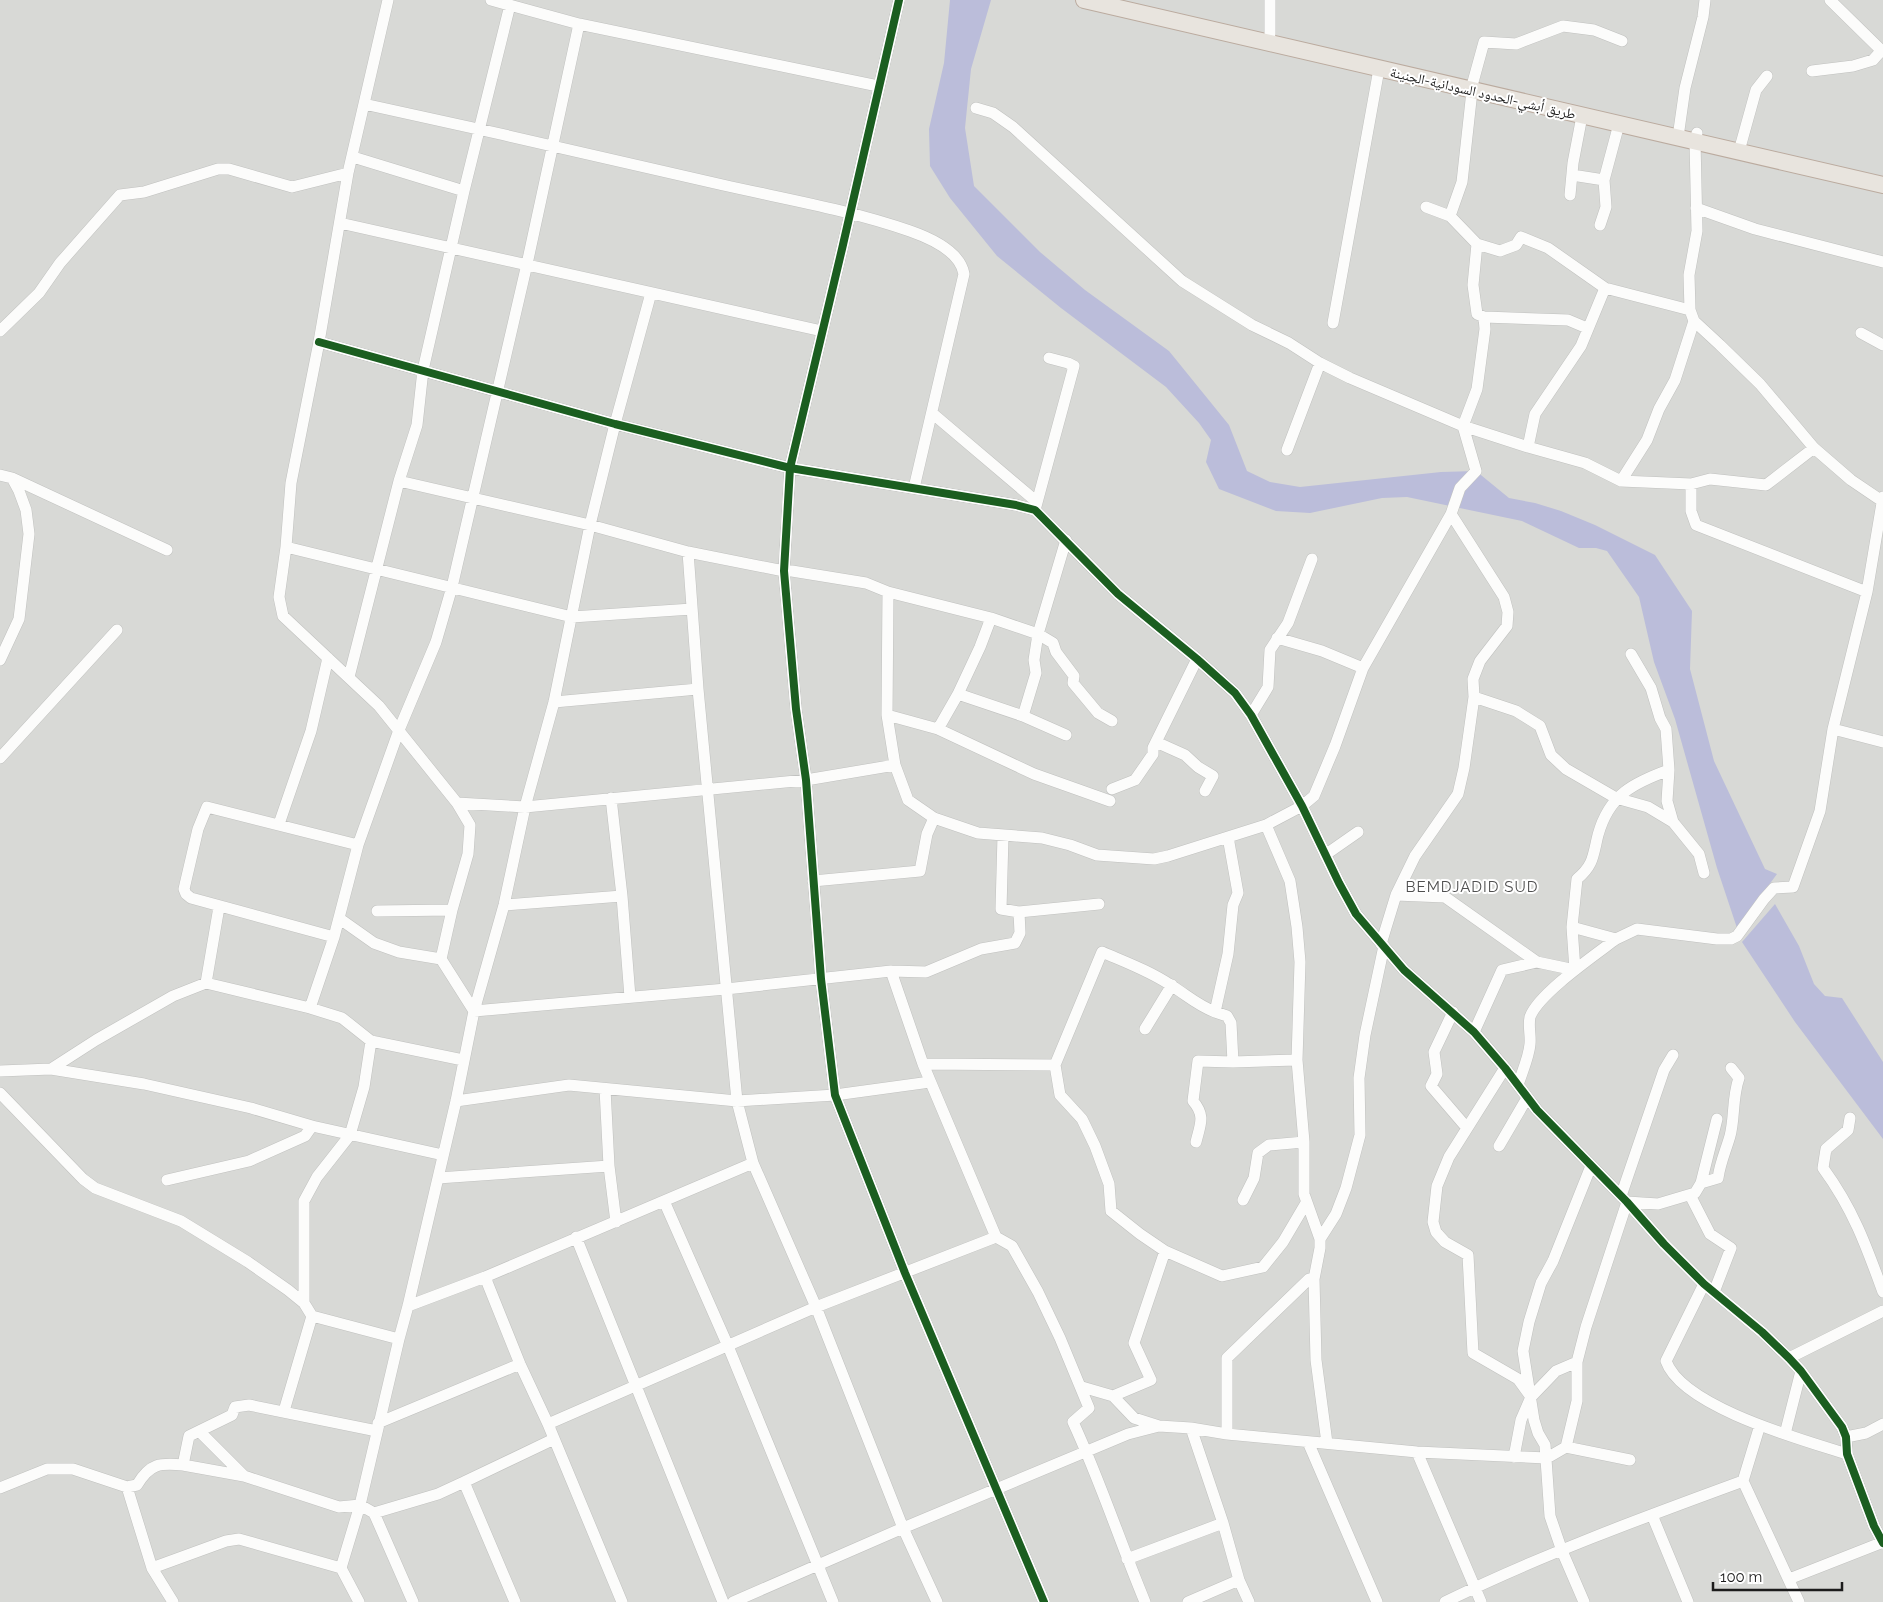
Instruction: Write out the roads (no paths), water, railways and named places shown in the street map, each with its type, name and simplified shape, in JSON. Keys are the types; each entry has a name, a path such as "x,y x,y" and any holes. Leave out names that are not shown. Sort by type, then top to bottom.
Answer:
{"highway":[{"path":"1121,0 1270,34 1473,86 1679,133"},
{"name":"طريق أبشي-الحدود السودانية-الجنينة","path":"1093,1 1379,69 1473,86 1582,116 1679,133 1883,185"},
{"path":"1696,137 1742,144 1883,177"}],"street":[{"path":"388,0 348,173 319,342 291,483 286,547 279,597 283,616 379,706 457,803 470,826 468,854 452,910 441,959 474,1011"},
{"path":"491,0 579,24 878,86"},
{"path":"899,0 790,468 784,571 796,709 806,780 821,979 835,1095 905,1273 1044,1602"},
{"path":"1270,0 1270,34"},
{"path":"1679,133 1685,88 1703,17 1705,0"},
{"path":"1812,70 1859,64 1873,60 1882,52 1830,0"},
{"path":"349,677 398,481 417,425 423,370 464,191 510,5"},
{"path":"310,1008 340,918 358,845 399,730 436,642 452,587 527,264 579,24"},
{"path":"1450,216 1462,182 1473,86 1484,42 1516,44 1563,26 1594,30 1622,41"},
{"path":"1333,323 1379,69"},
{"path":"1742,144 1756,90 1767,76"},
{"path":"364,104 553,145 850,215 910,231 935,242 957,258 962,265 964,274 914,488"},
{"path":"976,108 993,113 1013,127 1182,280 1252,325 1289,343 1320,363 1463,426 1585,463 1622,481 1691,484 1710,479 1766,485 1814,448"},
{"path":"1570,195 1582,116"},
{"path":"1600,225 1606,208 1604,180 1619,124"},
{"path":"1518,1085 1530,1044 1529,1025 1531,1014 1550,992 1575,970 1616,939 1637,928 1717,939 1731,939 1737,936 1774,888 1793,887 1820,811 1833,729 1867,592 1882,499 1851,480 1814,448 1760,384 1694,321 1690,310 1690,275 1697,231 1696,137"},
{"path":"353,157 464,191"},
{"path":"0,331 39,293 60,263 120,195 144,192 218,170 229,169 292,187 348,173"},
{"path":"1572,175 1604,180"},
{"path":"1426,206 1450,216 1477,244 1500,251 1516,245 1521,237 1548,248 1604,288 1690,310"},
{"path":"1696,208 1755,229 1883,262"},
{"path":"340,223 822,331"},
{"path":"1477,244 1473,285 1477,314 1484,317 1568,320 1587,328"},
{"path":"1528,447 1535,414 1576,355 1604,288"},
{"path":"358,1602 341,1568 360,1505 398,1339 408,1306 456,1102 474,1011 504,905 526,807 554,702 590,525 615,424 651,293"},
{"path":"888,592 888,715 895,765 908,800 934,818 978,834 1042,838 1070,845 1097,855 1154,859 1266,825 1302,806 1314,796 1335,746 1363,668 1451,514 1460,488 1476,471 1463,426 1476,389 1485,329 1484,317"},
{"path":"1622,481 1646,440 1659,409 1675,380 1694,321"},
{"path":"1861,333 1883,345"},
{"path":"319,342 615,424 790,468 1016,505 1036,506"},
{"path":"1036,506 1074,366 1049,358"},
{"path":"1287,450 1320,363"},
{"path":"932,413 1036,506 1118,594 1197,659 1234,693 1251,716 1302,806 1356,914 1404,970 1474,1032 1505,1068 1527,1098 1704,1284 1762,1332 1801,1371 1842,1427 1846,1437 1847,1454 1878,1524 1883,1542 1789,1578"},
{"path":"0,475 12,478 167,550"},
{"path":"0,660 18,619 29,534 26,510 20,491 12,478"},
{"path":"398,481 590,525 688,552 784,571 866,583 888,592 991,618 1038,634 1053,643 1056,652 1074,676 1074,682 1098,713 1112,721"},
{"path":"1691,484 1692,511 1696,526 1867,592"},
{"path":"1320,1239 1336,1214 1346,1188 1360,1135 1359,1078 1365,1035 1382,945 1396,895 1415,856 1458,794 1464,768 1474,698 1473,679 1480,661 1507,626 1508,612 1504,597 1451,514"},
{"path":"1023,716 1036,673 1034,660 1038,634 1066,540"},
{"path":"286,547 572,617 692,609"},
{"path":"688,552 698,689 737,1101 752,1164 816,1308 847,1391 903,1528 937,1602"},
{"path":"1251,716 1268,687 1270,650 1288,623 1312,560"},
{"path":"938,729 958,694 991,618"},
{"path":"0,758 117,630"},
{"path":"1277,638 1322,652 1363,668"},
{"path":"1631,654 1651,688 1660,718 1666,729 1669,770 1667,801 1673,822"},
{"path":"279,824 311,731 328,658"},
{"path":"888,715 938,729 1034,774 1111,795 1135,780 1153,754 1153,748 1197,659"},
{"path":"554,702 698,689"},
{"path":"958,694 1023,716 1066,735"},
{"path":"1474,698 1516,711 1540,726 1551,755 1566,769 1616,798 1648,807 1673,822 1699,854 1704,873"},
{"path":"1833,729 1883,742"},
{"path":"1156,742 1185,755 1198,767 1213,776 1205,791"},
{"path":"457,803 526,807 707,788 806,780 895,765"},
{"path":"1575,970 1572,927 1577,879 1588,870 1599,832 1616,798 1642,780 1669,770"},
{"path":"611,798 622,896 630,997"},
{"path":"334,937 190,898 184,888 198,828 208,807 358,845"},
{"path":"813,881 920,870 927,834 934,818"},
{"path":"1266,825 1290,881 1297,927 1300,962 1297,1015 1298,1060 1304,1142 1304,1194 1320,1239 1314,1279 1316,1360 1327,1443"},
{"path":"1325,855 1358,832"},
{"path":"1003,836 1001,909 1018,912 1099,904"},
{"path":"1215,1012 1228,954 1233,905 1238,893 1228,837"},
{"path":"1396,895 1445,897 1536,962 1575,970"},
{"path":"504,905 622,896"},
{"path":"206,983 219,907"},
{"path":"377,911 452,910"},
{"path":"474,1011 726,989 891,971 926,972 981,949 1015,943 1020,933 1018,912"},
{"path":"340,918 374,943 399,952 441,959"},
{"path":"1572,927 1616,939"},
{"path":"1233,1062 1231,1023 1227,1016 1191,1000 1172,986 1138,967 1102,952 1055,1065 1060,1095 1082,1119 1095,1146 1109,1184 1111,1211 1165,1251 1222,1276 1263,1267 1282,1242 1306,1202"},
{"path":"1474,1032 1502,970 1536,962"},
{"path":"891,971 922,1064 996,1237 1012,1246 1038,1292 1082,1387 1089,1408 1073,1422 1145,1602"},
{"path":"52,1069 96,1040 173,996 206,983 310,1008 342,1018 371,1041 463,1060"},
{"path":"1145,1029 1172,986"},
{"path":"1453,1012 1434,1052 1437,1074 1431,1086 1467,1128"},
{"path":"304,1303 304,1201 317,1177 350,1135 364,1087 371,1041"},
{"path":"1566,1447 1577,1400 1577,1362 1586,1327 1664,1070 1672,1055"},
{"path":"1196,1142 1202,1120 1198,1106 1193,1101 1198,1061 1298,1060"},
{"path":"922,1064 1055,1065"},
{"path":"1505,1068 1449,1157 1437,1186 1433,1222 1436,1232 1445,1242 1468,1255 1473,1353 1518,1379 1531,1396"},
{"path":"1701,1183 1718,1178 1720,1164 1730,1135 1734,1093 1739,1078 1730,1068"},
{"path":"0,1071 52,1069 172,1090 251,1108 312,1126 443,1155"},
{"path":"456,1102 569,1085 737,1101 835,1095 930,1082"},
{"path":"605,1089 609,1166 616,1222"},
{"path":"0,1093 83,1179 96,1188 182,1221 248,1262 304,1303 312,1316 398,1339"},
{"path":"1500,1146 1527,1098"},
{"path":"1850,1118 1848,1130 1826,1149 1823,1168 1858,1224 1883,1292"},
{"path":"1624,1199 1658,1204 1696,1193 1701,1183 1717,1119"},
{"path":"167,1180 249,1161 305,1136 312,1126"},
{"path":"1243,1200 1254,1178 1258,1153 1269,1145 1304,1142"},
{"path":"408,1306 485,1277 752,1164"},
{"path":"438,1178 609,1166"},
{"path":"1584,1602 1562,1551 1550,1516 1545,1445 1538,1433 1522,1352 1541,1283 1553,1261 1592,1166"},
{"path":"1690,1195 1710,1234 1731,1248 1714,1292"},
{"path":"664,1201 728,1346 833,1602"},
{"path":"576,1237 723,1602"},
{"path":"548,1424 816,1308 996,1237"},
{"path":"1113,1396 1151,1380 1134,1343 1165,1251"},
{"path":"485,1277 520,1364 548,1424 622,1602"},
{"path":"1227,1434 1227,1358 1309,1279 1314,1279"},
{"path":"1704,1284 1666,1361 1670,1372 1704,1400 1735,1415 1785,1434 1847,1454"},
{"path":"1789,1358 1883,1311"},
{"path":"284,1411 312,1316"},
{"path":"1514,1457 1521,1420 1531,1396 1556,1371 1577,1362"},
{"path":"182,1465 189,1436 232,1415 235,1407 249,1405 377,1427 520,1364"},
{"path":"1785,1434 1801,1371"},
{"path":"1082,1387 1113,1396 1134,1418 1159,1426 1417,1452 1546,1458 1566,1447 1630,1460"},
{"path":"1846,1437 1866,1433 1883,1424"},
{"path":"1760,1425 1743,1481 1799,1602"},
{"path":"733,1602 903,1528 1087,1453 1128,1434 1159,1426"},
{"path":"1191,1428 1223,1523 1239,1580 1249,1602"},
{"path":"199,1431 244,1476"},
{"path":"374,1513 438,1494 554,1439"},
{"path":"1308,1442 1376,1602"},
{"path":"1417,1452 1481,1602"},
{"path":"0,1490 47,1469 73,1469 127,1487 137,1484 144,1473 162,1463 210,1468 244,1476 339,1506 360,1505 374,1513 413,1602"},
{"path":"1445,1602 1475,1587 1562,1551 1743,1481"},
{"path":"464,1482 515,1602"},
{"path":"127,1487 152,1568 172,1602"},
{"path":"1652,1515 1688,1602"},
{"path":"1127,1559 1223,1523"},
{"path":"152,1568 226,1541 239,1539 341,1568"},
{"path":"1188,1602 1239,1580"}],"water":[{"path":"950,0 991,0 971,69 965,128 974,186 1040,252 1085,290 1169,351 1229,425 1247,471 1270,482 1300,487 1441,472 1476,471 1509,498 1561,511 1595,525 1655,555 1692,611 1690,669 1714,761 1765,869 1777,874 1737,928 1717,868 1675,719 1654,662 1639,597 1607,551 1596,548 1579,548 1522,521 1407,497 1382,498 1310,513 1276,511 1219,489 1206,462 1211,440 1199,423 1166,387 1061,308 997,256 950,198 930,166 929,129 944,63"},
{"path":"1775,904 1799,946 1814,984 1825,996 1842,998 1883,1062 1883,1139 1795,1022 1742,942"}],"district":[{"name":"BEMDJADID SUD","path":"1472,887"}]}
